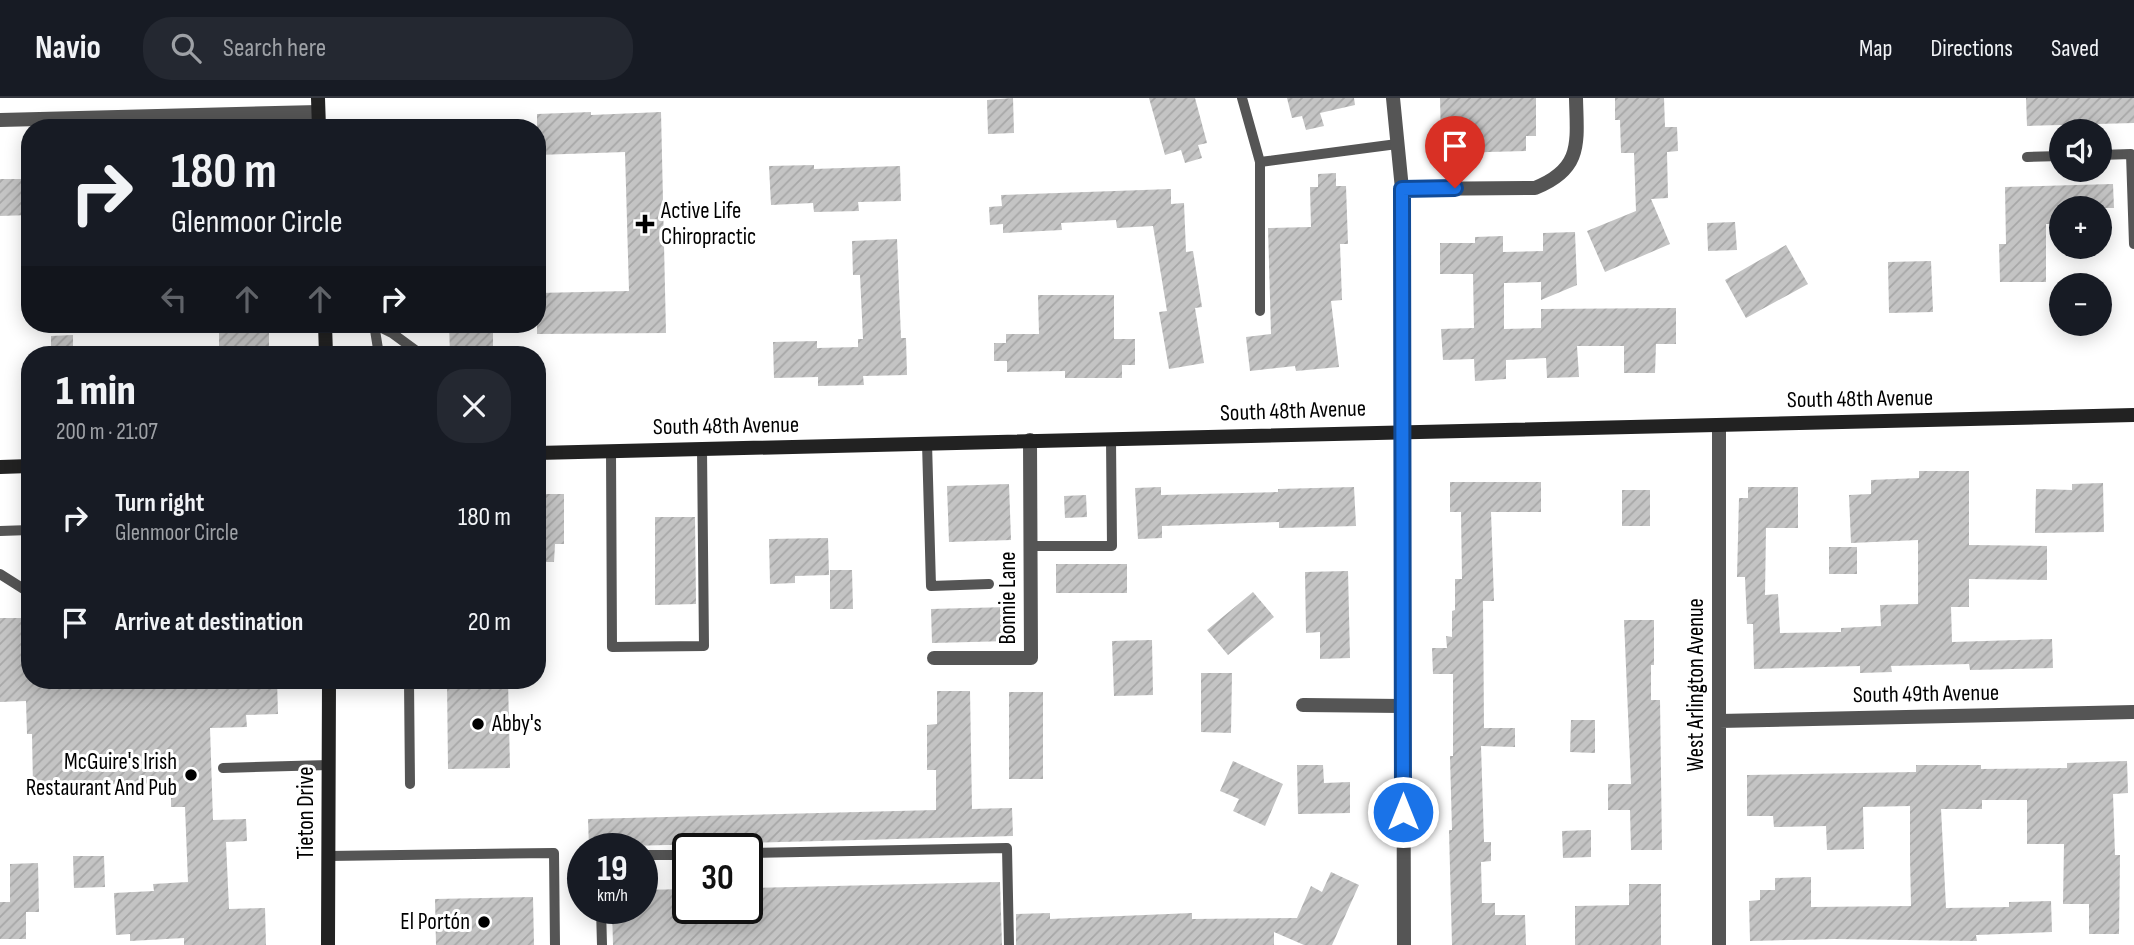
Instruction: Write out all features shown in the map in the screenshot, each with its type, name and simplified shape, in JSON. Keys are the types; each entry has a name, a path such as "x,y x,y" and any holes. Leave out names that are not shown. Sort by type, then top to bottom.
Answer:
{"street":[{"path":"1393,98 1402,189 1404,945"},
{"path":"1402,189 1535,188 1554,180 1574,156 1577,134 1576,98"},
{"path":"21,119 318,105"},
{"path":"0,120 21,119"},
{"name":"South 48th Avenue","path":"546,453 2134,415"},
{"name":"West Arlington Avenue","path":"1719,425 1719,945"},
{"name":"Bonnie Lane","path":"934,658 1031,658 1030,440"},
{"path":"0,467 21,466"},
{"name":"Tieton Drive","path":"328,945 329,689"},
{"path":"1303,705 1402,706"},
{"name":"South 49th Avenue","path":"1719,721 2134,712"}],"lane":[{"path":"1242,98 1260,162 1260,311"},
{"path":"1260,162 1397,144"},
{"path":"2112,155 2131,154 2134,244"},
{"path":"2027,157 2049,156"},
{"path":"392,333 410,346"},
{"path":"1031,546 1112,546 1111,439"},
{"path":"927,443 931,586 989,584"},
{"path":"611,451 612,647 704,646 702,449"},
{"path":"0,531 21,530"},
{"path":"0,574 21,587"},
{"path":"409,689 410,784"},
{"path":"223,768 329,765"},
{"path":"763,853 1007,848 1009,945"},
{"path":"328,856 554,853 555,945"},
{"path":"601,924 602,945"}],"building":[{"path":"1013,98 1014,133 988,134 987,100"},
{"path":"1149,98 1195,98 1207,143 1198,145 1202,158 1185,163 1181,150 1165,155"},
{"path":"1287,98 1354,98 1355,105 1320,113 1324,126 1306,130 1302,116 1292,118"},
{"path":"1440,98 1536,98 1536,136 1526,136 1526,151 1451,153 1451,139 1441,140"},
{"path":"1615,98 1664,98 1665,127 1677,127 1678,151 1667,152 1668,198 1651,199 1670,244 1605,272 1587,231 1636,211 1634,153 1621,153 1620,120 1615,120"},
{"path":"2026,98 2134,98 2134,123 2112,124 2112,119 2049,119 2049,125 2027,126"},
{"path":"661,112 666,333 537,334 546,333 546,293 629,291 625,152 546,155 546,119 537,119 537,114"},
{"path":"814,165 814,169 900,166 901,201 858,202 859,211 814,212 813,203 771,205 769,166"},
{"path":"1336,173 1336,186 1346,186 1348,244 1340,244 1342,300 1331,301 1339,367 1296,371 1295,366 1250,371 1246,337 1271,334 1268,228 1311,227 1310,187 1318,187 1318,174"},
{"path":"0,179 21,179 21,215 0,216"},
{"path":"2113,184 2114,208 2112,196 2049,196 2046,282 2000,282 1999,244 2006,244 2005,187"},
{"path":"1171,189 1171,204 1184,203 1186,252 1193,251 1202,307 1195,308 1204,363 1169,369 1159,312 1167,311 1153,226 1117,228 1116,220 1061,223 1062,230 1003,233 1003,224 990,225 989,207 1002,206 1001,195"},
{"path":"1735,222 1737,250 1708,251 1707,223"},
{"path":"1575,232 1577,285 1541,300 1541,282 1504,283 1504,329 1541,328 1541,309 1676,308 1676,344 1656,344 1655,373 1624,373 1624,346 1577,346 1579,377 1547,378 1546,358 1506,360 1506,379 1475,381 1474,359 1443,360 1441,329 1474,328 1473,274 1440,274 1440,243 1475,243 1475,237 1503,236 1503,252 1543,251 1543,233"},
{"path":"897,239 901,338 906,338 907,375 863,376 864,385 818,386 818,377 774,378 773,342 817,341 817,348 858,347 858,339 863,339 860,275 853,275 852,241"},
{"path":"1786,245 1808,284 1746,318 1725,280"},
{"path":"1931,261 1933,312 1889,313 1888,262"},
{"path":"1038,295 1114,295 1114,339 1135,339 1135,365 1122,365 1122,378 1065,378 1065,371 1007,372 1007,361 994,361 994,343 1006,343 1006,334 1039,334"},
{"path":"219,333 269,333 269,346 219,346"},
{"path":"449,333 493,333 493,346 450,346"},
{"path":"73,335 73,346 51,346 51,336"},
{"path":"1919,471 1969,471 1969,545 2047,546 2047,580 1969,579 1969,607 1951,607 1952,642 2052,639 2053,668 1970,670 1969,664 1891,666 1892,672 1860,673 1860,666 1754,669 1753,624 1747,624 1745,577 1737,577 1739,498 1748,498 1748,487 1798,487 1798,528 1766,528 1765,595 1778,594 1780,633 1841,632 1841,628 1881,626 1880,605 1918,604 1918,540 1851,543 1849,495 1871,494 1871,480 1919,478"},
{"path":"1450,482 1541,482 1541,512 1491,512 1494,601 1483,601 1484,728 1515,728 1515,747 1481,746 1484,842 1491,842 1491,861 1481,862 1482,903 1495,903 1495,915 1525,915 1526,945 1452,945 1449,830 1452,830 1450,756 1453,756 1453,674 1433,674 1432,648 1447,648 1446,636 1452,637 1455,579 1462,579 1461,512 1450,512"},
{"path":"2103,483 2104,532 2035,533 2036,489 2072,490 2072,484"},
{"path":"1009,484 1011,540 949,542 947,486"},
{"path":"1161,487 1161,495 1354,487 1356,526 1279,528 1279,522 1162,526 1162,538 1138,539 1135,488"},
{"path":"1622,490 1650,490 1650,526 1622,526"},
{"path":"546,494 564,494 564,544 555,544 554,562 546,562"},
{"path":"1086,495 1087,517 1065,518 1064,496"},
{"path":"655,517 695,517 696,604 655,605"},
{"path":"828,538 829,575 795,576 795,583 770,584 769,539"},
{"path":"1829,547 1857,547 1857,574 1829,574"},
{"path":"1056,564 1127,564 1127,593 1056,593"},
{"path":"830,570 852,570 853,609 830,609"},
{"path":"1348,571 1350,658 1320,659 1320,632 1306,633 1305,572"},
{"path":"1253,592 1274,617 1228,655 1207,630"},
{"path":"1009,607 1010,641 932,643 931,609"},
{"path":"0,618 21,618 21,689 277,689 278,714 246,715 247,727 210,728 213,820 246,819 247,841 226,842 229,909 265,908 266,945 184,945 184,938 130,941 130,934 116,935 114,893 154,891 153,884 188,882 185,807 171,807 171,783 33,786 32,734 27,734 26,701 0,702"},
{"path":"1624,620 1654,620 1651,700 1660,700 1662,850 1631,850 1630,810 1608,810 1608,784 1631,784"},
{"path":"1152,640 1153,695 1114,696 1112,641"},
{"path":"1201,673 1232,673 1231,733 1201,732"},
{"name":"Abby's","path":"447,689 508,689 510,768 448,769"},
{"path":"937,691 970,691 972,809 1012,808 1013,836 763,842 763,833 672,833 672,845 658,845 658,833 588,833 588,819 936,810 936,770 927,770 927,725 937,724"},
{"path":"1009,692 1043,692 1043,779 1009,779"},
{"path":"1571,720 1595,720 1595,753 1570,752"},
{"path":"1233,761 1283,784 1265,826 1233,811 1239,799 1220,791"},
{"path":"2127,761 2128,793 2113,794 2115,855 2120,855 2119,934 2089,934 2089,904 2063,904 2064,844 2027,844 2027,800 1982,800 1982,809 1941,809 1946,908 2009,907 2009,902 2051,901 2052,932 1976,935 1977,941 1750,941 1749,901 1760,900 1760,890 1775,890 1775,878 1811,877 1811,907 1911,906 1910,806 1863,807 1864,849 1827,850 1826,826 1774,827 1773,816 1747,816 1747,775 1916,772 1916,765 1981,765 1981,769 2067,768 2067,763"},
{"path":"1297,765 1323,765 1324,783 1350,782 1350,813 1298,814"},
{"path":"1591,830 1591,857 1563,858 1562,831"},
{"path":"73,856 104,856 105,887 74,888"},
{"path":"38,863 39,912 26,912 26,939 0,939 0,902 10,902 10,864"},
{"path":"1331,872 1359,885 1332,945 1304,945 1274,932 1274,945 1016,945 1016,914 1050,913 1050,919 1192,913 1192,919 1297,918 1311,886 1322,892"},
{"path":"1000,882 1002,945 613,945 612,924 658,924 658,890 672,889 672,924 763,924 763,888"},
{"path":"1629,884 1661,884 1661,945 1575,945 1575,906 1629,905"},
{"name":"El Portón","path":"533,897 534,945 436,945 435,899"}],"place":[{"name":"Active Life Chiropractic","path":"645,224"},
{"name":"Abby's","path":"478,724"},
{"name":"McGuire's Irish Restaurant And Pub","path":"191,775"},
{"name":"El Portón","path":"484,922"}],"route":[{"path":"1403,812 1402,189 1455,188"}]}
